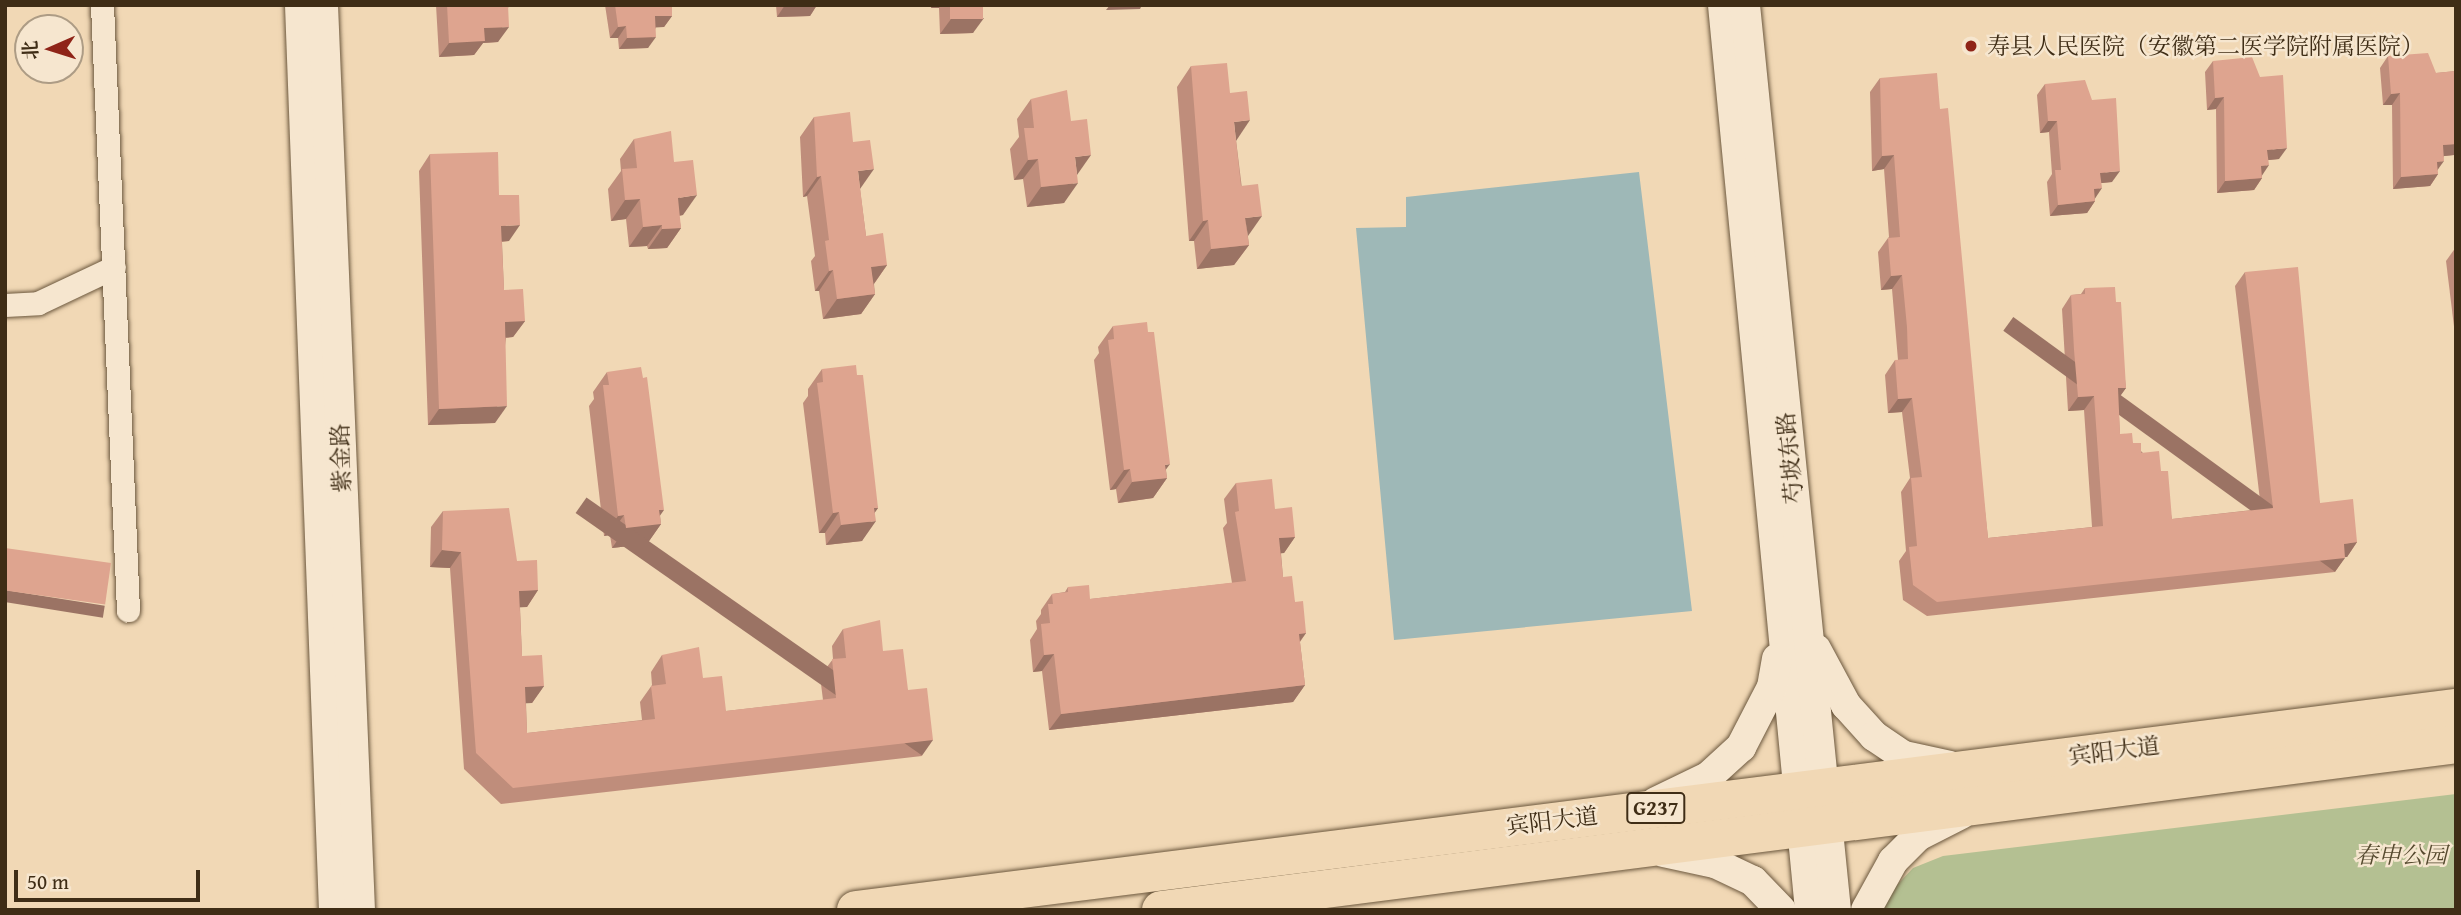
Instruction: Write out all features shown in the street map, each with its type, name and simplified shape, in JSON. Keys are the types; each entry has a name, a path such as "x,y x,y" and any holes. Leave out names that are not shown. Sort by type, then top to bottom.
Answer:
{"highway":[{"name":"宾阳大道","path":"1161,910 1629,848 1812,809 1982,786 2456,708"},
{"name":"宾阳大道","path":"1982,786 2456,744"},
{"name":"宾阳大道","path":"856,910 1629,811 1812,809"}],"street":[{"path":"102,5 128,610"},
{"name":"紫金路","path":"300,5 334,910"},
{"name":"紫金路","path":"323,5 360,910"},
{"name":"芍坡东路","path":"1723,5 1794,625 1812,809 1810,910"},
{"name":"芍坡东路","path":"1745,5 1794,625"},
{"path":"5,305 38,303 114,267"},
{"path":"1794,625 1846,705 1874,736 1904,756 1982,786 1946,818 1918,836 1893,861 1866,910"},
{"path":"1629,811 1708,777 1741,747 1772,687 1794,625"},
{"name":"芍坡东路","path":"1812,809 1836,910"},
{"path":"1629,848 1715,863 1753,881 1781,910"}],"green space":[{"name":"春申公园","path":"2456,794 2456,910 1882,910 1883,900 1913,868 1943,856"}],"water":[{"path":"1639,172 1692,611 1394,640 1356,228 1406,227 1406,197"}],"building":[{"path":"447,5 508,5 509,27 484,28 485,41 449,43"},
{"path":"615,5 672,5 672,16 655,16 656,37 627,38 626,26 618,27"},
{"path":"950,5 983,5 983,19 950,19"},
{"path":"2428,53 2436,73 2456,71 2456,144 2443,145 2444,161 2437,162 2438,174 2401,177 2400,93 2391,94 2388,56"},
{"path":"2252,57 2260,77 2283,75 2287,148 2267,150 2269,165 2261,166 2262,178 2225,181 2224,97 2215,98 2213,61"},
{"path":"1227,63 1230,93 1247,91 1250,120 1234,122 1241,186 1258,184 1262,216 1245,218 1249,245 1211,249 1208,220 1203,221 1191,66"},
{"path":"1937,73 1940,109 1948,108 1988,538 2103,526 2094,396 2078,397 2074,350 2071,295 2085,294 2085,288 2115,287 2116,302 2121,302 2126,388 2118,388 2120,434 2132,433 2133,443 2141,443 2141,453 2159,451 2161,471 2168,471 2172,519 2273,508 2245,272 2298,267 2320,503 2353,499 2357,542 2344,544 2345,558 1937,602 1913,585 1909,547 1917,546 1911,478 1922,477 1912,398 1898,399 1895,360 1908,359 1907,327 1902,275 1891,276 1888,238 1900,237 1894,155 1882,156 1880,78"},
{"path":"2085,80 2092,100 2116,98 2120,171 2100,173 2102,188 2094,189 2095,201 2058,205 2055,170 2061,170 2057,121 2048,121 2045,84"},
{"path":"1067,90 1071,121 1087,119 1091,155 1075,157 1078,183 1041,187 1038,159 1028,160 1024,128 1034,128 1031,99"},
{"path":"850,112 853,142 870,140 874,169 858,171 866,236 883,233 887,265 871,267 875,294 837,299 833,270 829,271 825,241 829,240 821,176 817,177 814,117"},
{"path":"671,131 674,162 693,160 697,195 678,198 681,228 662,229 662,225 643,227 640,199 625,200 622,169 637,168 634,139"},
{"path":"498,152 499,195 519,195 520,225 501,226 504,290 523,289 525,321 505,322 507,406 439,409 430,154"},
{"path":"1147,322 1148,332 1154,332 1170,464 1165,465 1167,478 1132,482 1130,469 1124,470 1108,340 1114,339 1113,326"},
{"path":"856,365 857,375 863,375 878,508 874,508 876,521 841,525 839,512 833,513 817,383 823,382 822,369"},
{"path":"641,367 643,378 647,377 664,510 659,510 661,524 626,528 624,515 618,516 603,385 609,385 607,372"},
{"path":"1272,479 1275,509 1292,507 1295,537 1279,538 1283,577 1292,576 1295,602 1303,601 1306,633 1299,634 1305,685 1061,714 1054,654 1044,655 1041,624 1050,623 1048,604 1053,604 1052,594 1068,592 1068,587 1089,585 1090,599 1246,581 1235,512 1239,511 1236,483"},
{"path":"509,508 517,561 537,560 538,590 519,591 522,656 542,655 544,686 525,687 527,733 655,719 651,686 666,684 662,655 699,647 703,678 722,676 726,711 836,698 832,659 846,658 843,629 880,620 883,651 903,649 908,690 927,688 933,740 513,788 476,753 461,552 442,550 443,511"},
{"path":"5,548 111,563 105,604 5,590"}],"place":[{"name":"寿县人民医院（安徽第二医学院附属医院）","path":"1971,46"}]}
